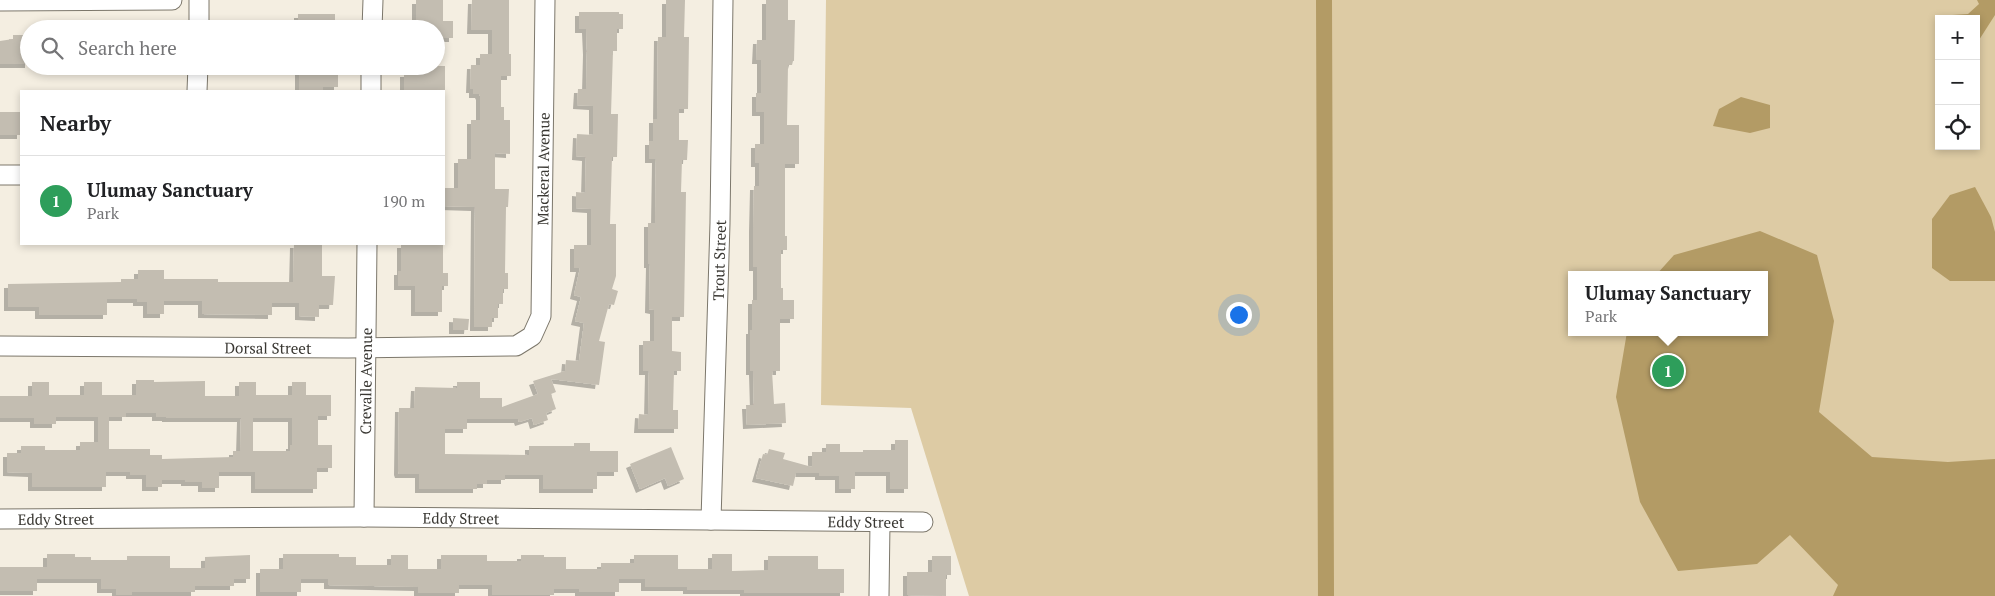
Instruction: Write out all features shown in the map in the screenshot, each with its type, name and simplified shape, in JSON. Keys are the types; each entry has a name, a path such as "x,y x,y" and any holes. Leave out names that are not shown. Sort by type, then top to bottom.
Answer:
{"street":[{"path":"0,1 172,0"},
{"path":"199,0 199,20"},
{"path":"372,20 373,0"},
{"name":"Mackeral Avenue","path":"532,336 541,316 545,0"},
{"name":"Trout Street","path":"711,520 720,222 724,0"},
{"path":"197,90 198,75"},
{"path":"371,75 371,90"},
{"path":"0,175 20,175"},
{"name":"Crevalle Avenue","path":"364,517 368,245"},
{"name":"Dorsal Street","path":"0,346 365,348 516,346 532,336"},
{"name":"Eddy Street","path":"0,519 364,517 923,522"},
{"path":"879,596 880,523"}],"shaded area":[{"path":"826,0 1995,0 1995,596 969,596 911,408 821,405"},
{"path":"1977,0 1995,0 1995,15 1980,38 1980,15 1952,15 1968,14 1979,4"},
{"path":"1741,97 1770,105 1770,128 1750,133 1713,126 1719,109"},
{"path":"1975,187 1991,217 1995,232 1995,281 1950,281 1932,268 1932,219 1950,195"},
{"path":"1760,231 1817,255 1834,321 1819,412 1872,457 1948,462 1995,459 1995,596 1833,596 1838,585 1790,535 1757,564 1678,571 1640,502 1616,397 1626,336 1768,336 1768,271 1660,271 1674,255"}],"building":[{"path":"416,0 443,0 443,20 416,20"},
{"path":"472,0 509,0 511,76 501,76 501,107 504,107 504,120 510,120 510,154 495,153 495,189 509,189 508,207 506,207 505,273 508,273 508,289 503,289 503,304 498,304 498,318 492,318 492,327 474,327 475,207 445,206 445,188 458,188 458,159 471,159 471,120 480,120 480,96 479,94 473,94 473,89 470,89 471,65 480,65 480,54 492,54 492,30 471,30"},
{"path":"666,0 685,0 684,37 689,37 688,109 679,109 679,140 688,140 687,160 682,160 681,192 686,192 684,317 672,317 672,351 681,352 681,371 674,371 673,410 678,410 678,429 638,429 639,414 648,415 649,371 643,371 643,341 654,341 654,310 649,309 650,264 648,264 648,223 655,223 656,159 649,159 649,141 653,141 653,119 657,119 658,37 666,37"},
{"path":"766,0 788,0 788,20 795,20 794,61 792,65 788,65 787,125 799,125 799,164 785,164 785,236 787,236 787,250 781,250 781,288 783,288 783,300 794,300 794,319 780,319 780,371 772,371 774,404 785,403 786,423 747,425 746,405 754,405 753,371 750,371 750,330 752,330 752,300 757,300 757,267 753,267 753,228 754,186 759,186 759,163 755,163 755,144 764,144 764,112 756,112 756,93 761,93 761,60 756,60 757,40 766,40"},
{"path":"579,12 619,12 619,14 623,14 623,29 617,29 617,51 613,51 611,114 618,114 617,157 612,157 610,224 616,224 616,276 612,289 618,291 614,305 609,304 599,341 605,342 599,385 551,379 556,392 551,394 556,409 546,413 548,420 534,425 532,418 519,422 518,419 467,419 467,429 445,429 445,454 529,455 529,446 574,446 574,443 590,443 590,451 618,451 618,472 597,472 597,489 543,489 543,475 505,475 505,480 487,480 487,484 477,484 477,489 419,489 419,474 399,474 398,471 399,408 414,408 415,387 457,388 457,382 480,382 480,398 502,398 502,407 538,394 533,381 565,371 566,360 579,361 584,323 575,321 581,297 574,295 580,268 574,268 574,245 591,245 591,209 576,208 576,192 585,193 586,157 576,156 577,134 593,135 593,106 577,105 578,89 586,89 587,51 586,29 579,29"},
{"path":"298,14 335,14 335,20 298,20"},
{"path":"445,21 453,21 453,38 445,38"},
{"path":"13,35 20,35 20,64 0,64 0,41 13,39"},
{"path":"299,75 338,75 338,87 323,87 323,90 299,90"},
{"path":"404,75 445,75 445,90 404,90"},
{"path":"0,112 20,112 20,135 0,135"},
{"path":"294,245 322,245 322,276 335,276 333,305 319,305 319,317 299,316 299,303 272,303 272,315 202,314 202,301 164,301 164,314 147,314 147,302 137,302 137,299 107,299 107,315 39,315 39,307 8,307 8,284 121,282 121,279 138,279 138,270 164,270 164,279 218,279 218,282 293,282"},
{"path":"401,245 443,245 443,273 448,273 448,286 442,286 442,312 415,312 415,286 398,286 398,271 401,271"},
{"path":"453,318 469,319 468,330 453,330"},
{"path":"136,380 154,380 154,382 205,381 205,396 239,396 239,382 256,382 256,395 292,395 292,382 306,382 306,395 331,395 331,416 318,416 318,445 332,445 332,468 317,468 317,489 255,489 255,472 219,472 219,488 202,488 202,482 185,482 185,480 162,480 162,487 146,487 146,475 130,475 130,472 106,472 106,487 32,487 32,473 7,472 7,453 21,453 21,446 45,446 45,450 80,450 80,442 98,442 98,417 56,417 56,424 34,424 34,418 0,418 0,396 32,396 32,382 49,382 49,395 84,395 84,382 102,382 102,395 136,395","holes":["126,413 156,413 156,417 166,418 241,418 240,451 233,451 233,457 162,459 162,455 150,455 150,449 109,449 109,417 126,417","253,418 292,418 292,445 290,445 290,451 253,451"]},
{"path":"895,440 908,440 908,489 890,489 890,472 855,472 855,489 839,489 839,476 819,476 819,473 796,473 793,486 756,478 763,454 767,455 769,449 785,453 783,459 812,467 812,452 826,452 826,444 840,444 840,452 863,452 863,450 895,450"},
{"path":"671,447 684,479 668,486 665,478 640,489 630,464"},
{"path":"47,554 75,554 75,557 91,557 91,560 127,560 127,556 170,556 170,568 205,568 205,557 250,555 250,579 234,579 234,586 195,586 195,592 132,592 132,595 116,595 116,589 101,589 101,579 37,579 37,591 0,591 0,567 47,567"},
{"path":"283,554 339,554 339,557 356,557 356,565 391,565 391,555 408,555 408,569 441,569 441,555 487,555 487,561 521,561 521,555 544,555 544,557 566,557 566,569 601,569 601,563 634,563 634,555 678,555 678,569 712,569 712,554 732,554 732,571 768,570 768,556 818,556 818,569 844,569 844,593 744,593 744,590 687,590 687,587 645,587 645,579 619,579 619,592 579,592 579,589 554,589 554,595 492,595 492,585 459,585 459,593 418,593 418,587 328,585 328,579 301,579 301,592 260,592 260,569 283,569"},
{"path":"932,556 951,556 951,575 946,575 946,596 907,595 907,572 932,572"}],"waterway":[{"path":"1324,0 1326,596"}],"place":[{"name":"Ulumay Sanctuary","path":"1668,371"}]}
